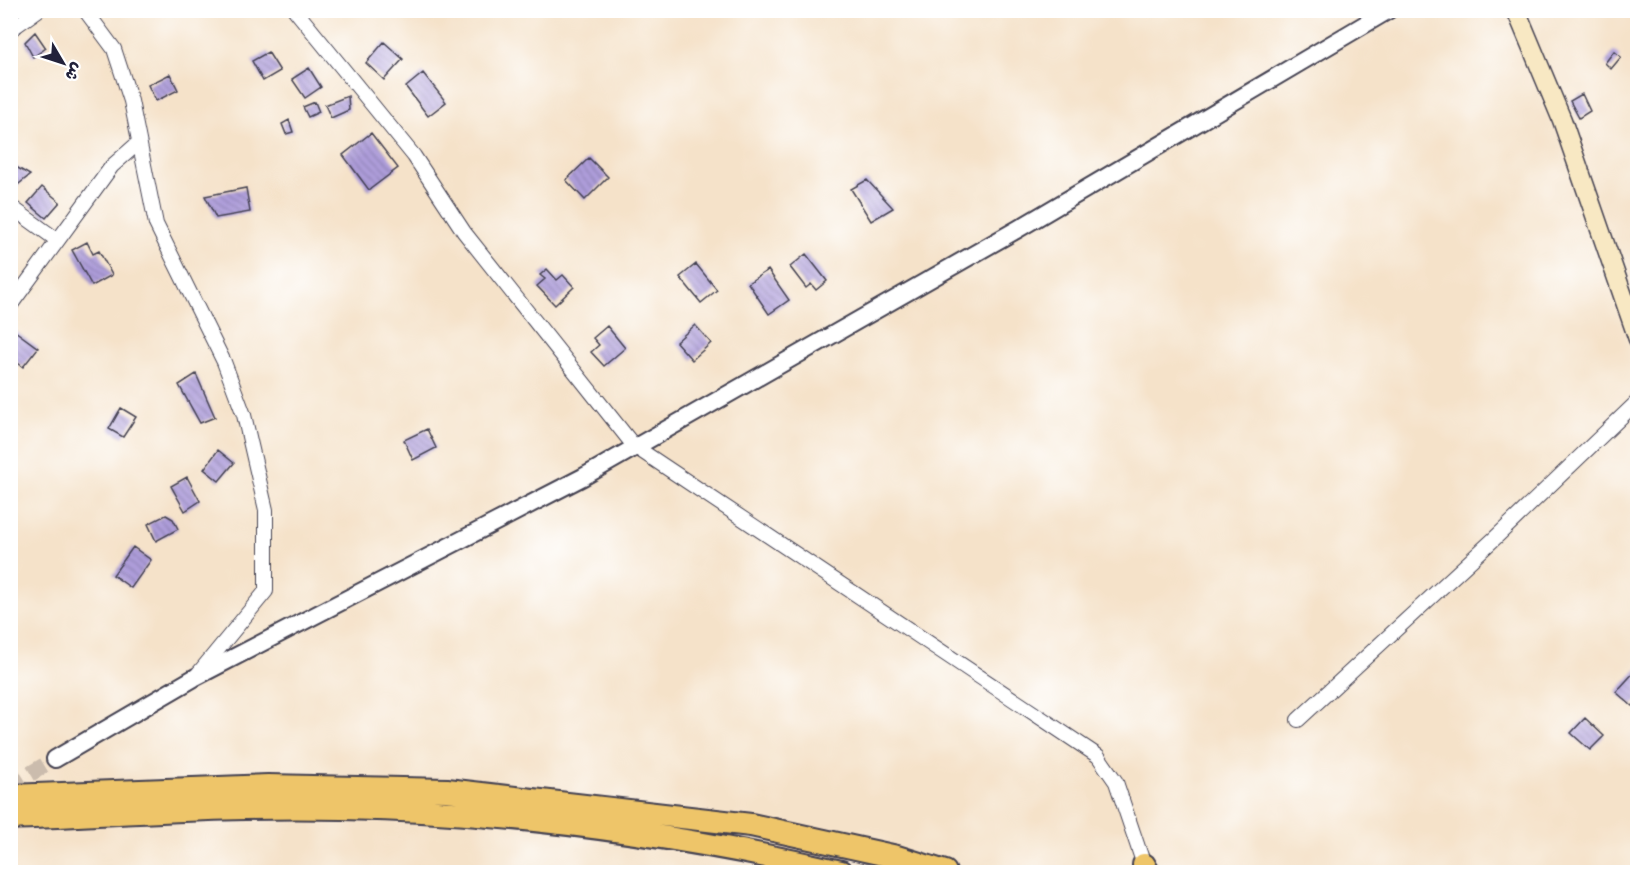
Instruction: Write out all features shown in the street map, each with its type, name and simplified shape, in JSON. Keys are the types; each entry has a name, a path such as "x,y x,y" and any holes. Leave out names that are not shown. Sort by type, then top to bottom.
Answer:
{"highway":[{"path":"10,796 268,786 447,790 751,825 897,857 945,873"},
{"path":"10,818 291,807 507,818 683,841 841,873"}],"main road":[{"path":"1516,10 1562,120 1638,339"}],"street":[{"path":"10,30 38,10"},
{"path":"85,10 114,49 130,101 137,144 156,224 224,362 244,415 266,510 266,591 194,678"},
{"path":"295,10 414,156 464,232 634,446 1098,756 1116,782 1145,870"},
{"path":"55,759 194,678 573,483 634,446 1018,229 1389,10"},
{"path":"10,306 112,166 137,144"},
{"path":"10,206 57,240"},
{"path":"1298,720 1494,539 1638,401"}],"building":[{"path":"35,32 46,48 33,57 25,42"},
{"path":"384,42 403,59 384,80 366,63"},
{"path":"1614,51 1621,57 1611,69 1605,63"},
{"path":"268,52 280,71 263,81 252,61"},
{"path":"309,68 321,87 305,98 292,79"},
{"path":"423,73 446,102 428,116 406,87"},
{"path":"170,74 178,90 156,101 148,85"},
{"path":"1582,94 1590,111 1579,118 1570,101"},
{"path":"348,96 349,110 331,118 325,105"},
{"path":"315,102 319,112 308,117 303,107"},
{"path":"289,120 293,132 286,134 282,124"},
{"path":"371,133 398,168 369,190 343,155"},
{"path":"589,158 608,177 585,200 566,180"},
{"path":"16,167 30,175 10,191 10,171"},
{"path":"867,180 893,208 871,221 851,189"},
{"path":"42,187 60,202 46,218 28,203"},
{"path":"246,188 250,212 216,218 205,196"},
{"path":"87,242 93,254 99,251 112,275 92,286 72,250"},
{"path":"806,254 827,281 816,290 811,284 806,288 790,267"},
{"path":"696,264 717,290 701,303 680,277"},
{"path":"547,269 557,280 563,275 574,287 555,305 537,286 545,279 540,275"},
{"path":"768,270 789,300 769,314 748,283"},
{"path":"695,325 711,343 692,360 676,342"},
{"path":"607,326 625,348 604,366 591,352 599,345 593,338"},
{"path":"15,331 38,348 23,367 10,357 10,336"},
{"path":"196,374 215,417 200,423 179,385"},
{"path":"121,408 136,417 123,437 109,429"},
{"path":"427,429 436,448 413,460 404,440"},
{"path":"218,450 234,463 219,481 204,469"},
{"path":"187,477 200,501 185,511 171,486"},
{"path":"166,515 173,519 178,529 156,541 148,524"},
{"path":"133,547 151,560 131,588 113,575"},
{"path":"1638,668 1638,701 1632,706 1616,692"},
{"path":"1585,718 1604,736 1590,750 1571,733"}],"tunnel":[{"path":"10,786 55,759"}]}
